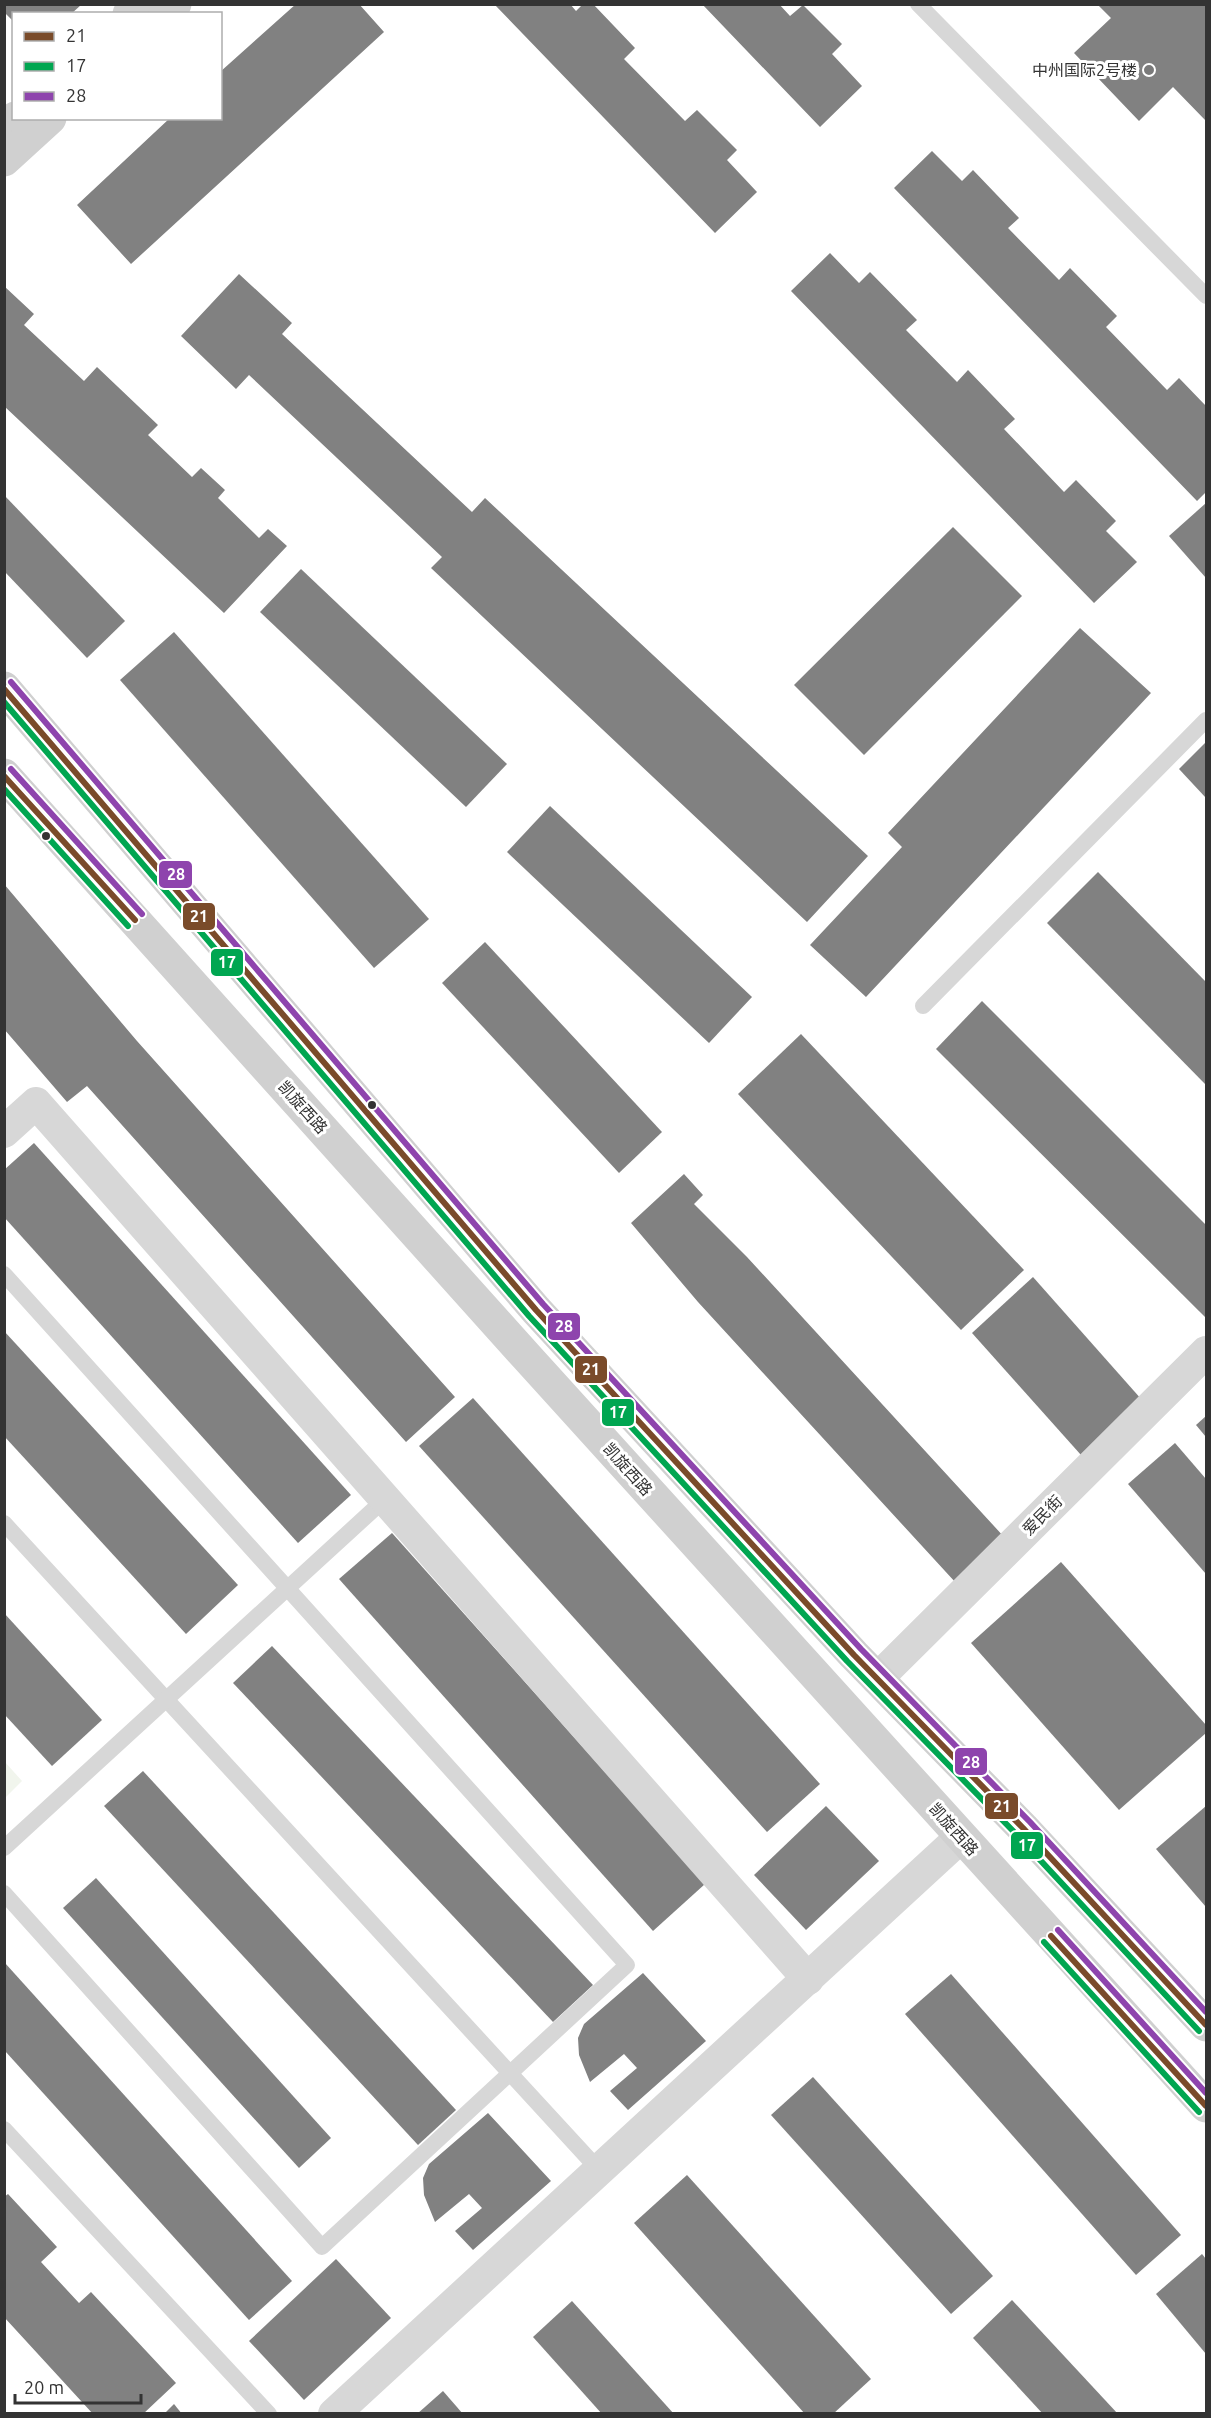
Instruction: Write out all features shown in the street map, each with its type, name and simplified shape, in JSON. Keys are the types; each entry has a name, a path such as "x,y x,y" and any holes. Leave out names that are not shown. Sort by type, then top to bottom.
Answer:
{"main road":[{"path":"4,160 48,120"},
{"path":"4,688 536,1310 877,1679 1023,1828 1206,2025"},
{"name":"凯旋西路","path":"4,775 1206,2106"}],"street":[{"path":"4,1132 36,1103 808,1979"},
{"name":"爱民街","path":"877,1679 1206,1352"},
{"path":"334,2414 961,1837"}],"lane":[{"path":"918,4 1206,296"},
{"path":"923,1006 1206,720"},
{"path":"4,1274 627,1965 322,2247 4,1893"},
{"path":"4,1848 385,1499"},
{"path":"4,1523 599,2170"},
{"path":"4,2129 269,2414"}],"shaded area":[{"path":"5,1762 22,1781 5,1798"}],"building":[{"path":"296,4 359,4 384,32 131,264 77,205 168,120 222,120 222,70"},
{"path":"494,4 570,4 576,11 583,4 593,4 635,48 624,59 685,121 697,110 737,150 727,160 757,192 715,233"},
{"path":"702,4 779,4 790,16 803,5 842,44 832,54 862,86 820,127"},
{"name":"中州国际2号楼","path":"1097,4 1206,4 1206,121 1173,87 1139,121 1074,53 1111,18"},
{"path":"4,5 81,5 73,12 12,12 12,20 4,12"},
{"path":"932,151 962,181 973,170 1019,218 1008,228 1059,280 1070,268 1117,316 1106,327 1167,390 1179,378 1206,406 1206,492 1197,501 894,188"},
{"path":"830,253 859,283 870,272 917,320 906,330 957,382 968,370 1015,419 1004,429 1064,492 1076,480 1116,521 1106,531 1137,562 1094,603 791,291"},
{"path":"239,274 292,323 282,334 472,512 485,498 868,856 807,922 431,568 442,557 249,375 236,389 181,336"},
{"path":"4,286 34,314 24,325 84,381 97,367 158,425 148,435 192,477 201,468 225,490 218,498 259,538 268,529 287,546 224,613 4,406"},
{"path":"4,495 125,621 87,658 4,571"},
{"path":"1206,503 1206,578 1169,536"},
{"path":"953,527 1022,596 864,755 794,685"},
{"path":"301,569 507,764 466,807 260,612"},
{"path":"1080,628 1151,693 866,997 810,945 902,847 888,833"},
{"path":"174,632 429,919 374,968 120,680"},
{"path":"1206,742 1206,798 1179,769"},
{"path":"550,806 752,997 709,1043 507,852"},
{"path":"1098,872 1206,982 1206,1085 1047,923"},
{"path":"4,884 137,1041 455,1397 406,1442 87,1086 67,1102 4,1029"},
{"path":"485,942 662,1132 619,1173 442,983"},
{"path":"982,1001 1206,1225 1206,1318 936,1049"},
{"path":"801,1034 1024,1270 961,1330 738,1094"},
{"path":"34,1143 351,1495 298,1543 4,1217 4,1170"},
{"path":"684,1174 703,1195 694,1204 747,1257 1005,1538 956,1583 698,1302 631,1223"},
{"path":"1033,1277 1142,1400 1081,1455 972,1333"},
{"path":"4,1331 238,1585 186,1634 4,1436"},
{"path":"473,1398 820,1784 767,1832 419,1446"},
{"path":"1206,1416 1206,1437 1196,1425"},
{"path":"1175,1443 1206,1479 1206,1574 1128,1484"},
{"path":"392,1533 705,1884 653,1931 339,1579"},
{"path":"1061,1562 1206,1725 1206,1733 1119,1810 971,1643"},
{"path":"4,1613 102,1720 52,1766 4,1714"},
{"path":"272,1646 593,1985 553,2022 233,1683"},
{"path":"143,1771 456,2110 418,2145 104,1806"},
{"path":"826,1806 879,1861 806,1930 754,1875"},
{"path":"1206,1806 1206,1907 1156,1849"},
{"path":"96,1878 331,2138 299,2168 63,1908"},
{"path":"5,1963 292,2281 249,2320 5,2051"},
{"path":"643,1973 706,2041 628,2110 610,2091 637,2068 624,2054 590,2082 579,2055 578,2038 584,2024"},
{"path":"951,1974 1181,2235 1136,2275 905,2014"},
{"path":"813,2077 993,2276 951,2314 771,2115"},
{"path":"488,2113 551,2181 473,2250 455,2231 482,2208 469,2194 435,2222 424,2195 423,2178 429,2164"},
{"path":"687,2175 871,2379 833,2414 805,2414 634,2223"},
{"path":"8,2194 57,2247 41,2262 79,2303 91,2292 176,2383 143,2414 93,2414 4,2317 4,2197"},
{"path":"1202,2254 1206,2259 1206,2354 1156,2294"},
{"path":"336,2259 391,2318 304,2400 249,2341"},
{"path":"1012,2300 1118,2414 1043,2414 973,2338"},
{"path":"572,2301 674,2414 602,2414 533,2337"},
{"path":"443,2391 463,2414 417,2414"},
{"path":"174,2404 182,2414 164,2414"}],"transit line":[{"name":"28","path":"11,682 543,1304 861,1649 1030,1822 1206,2012"},
{"name":"21","path":"4,689 536,1310 854,1655 1023,1828 1206,2025"},
{"name":"17","path":"4,702 529,1316 847,1661 1016,1834 1199,2031"},
{"name":"28","path":"11,769 142,914"},
{"name":"21","path":"4,776 135,920"},
{"name":"17","path":"4,789 128,926"},
{"name":"28","path":"1058,1930 1206,2093"},
{"name":"21","path":"1051,1936 1206,2106"},
{"name":"17","path":"1044,1942 1199,2112"}],"place":[{"name":"中州国际2号楼","path":"1149,70"}]}
